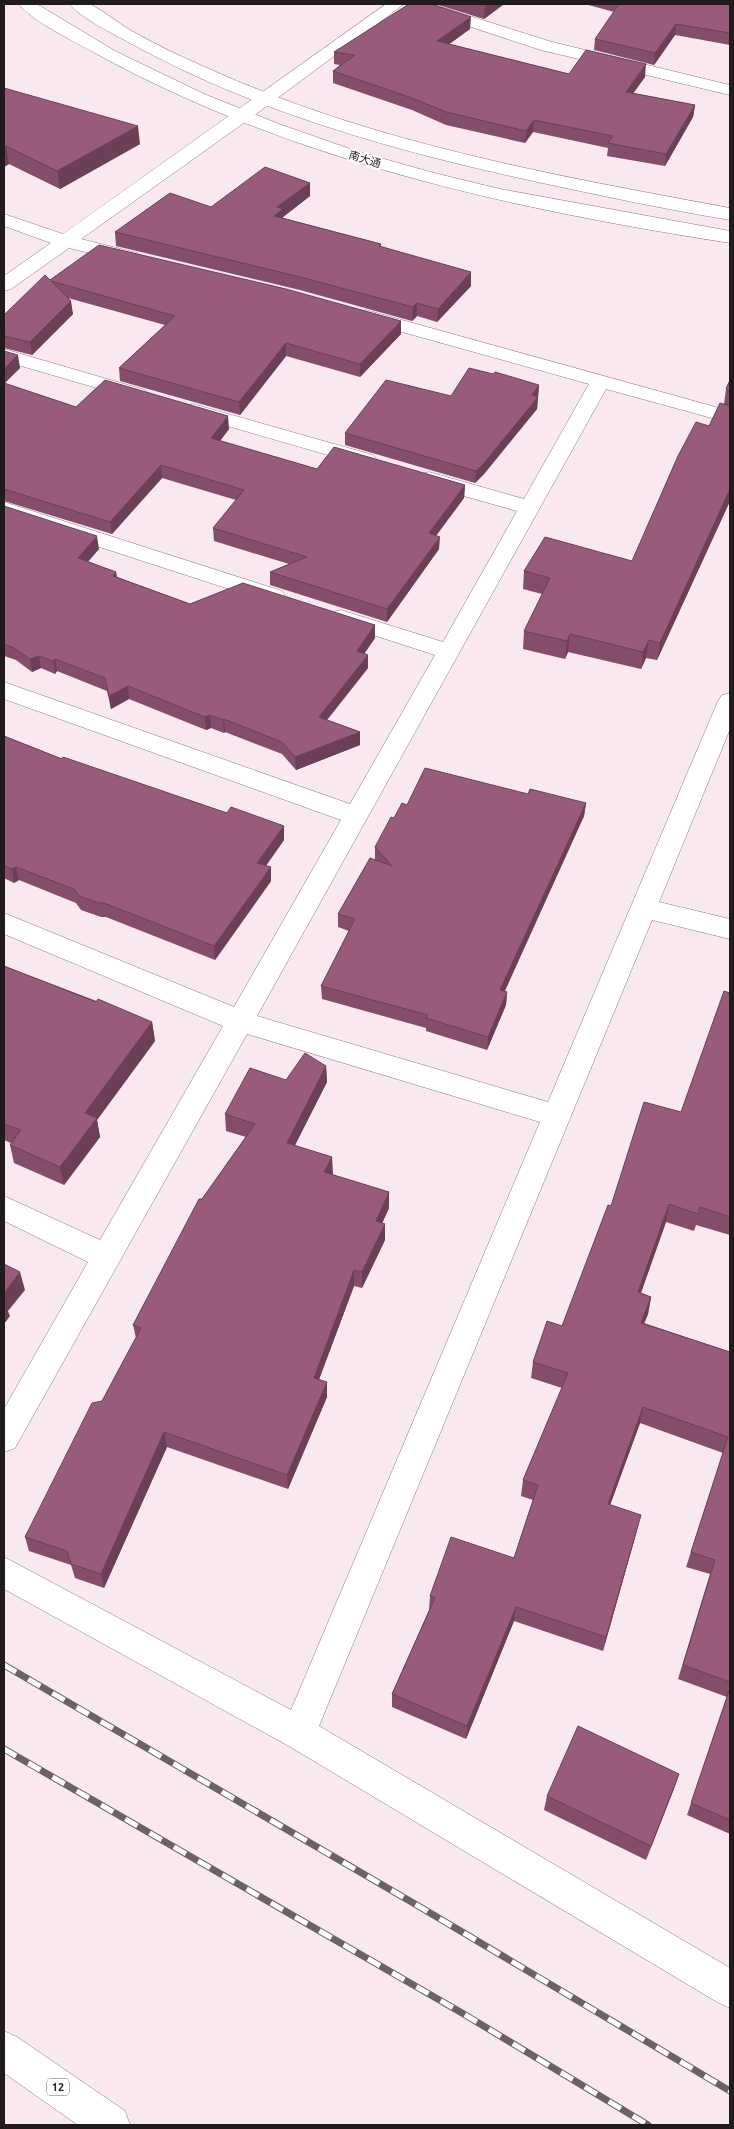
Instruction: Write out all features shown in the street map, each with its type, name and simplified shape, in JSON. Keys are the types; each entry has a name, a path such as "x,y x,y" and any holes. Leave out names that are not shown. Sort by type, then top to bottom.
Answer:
{"main road":[{"name":"南大通","path":"28,4 104,52 192,95 242,116 346,153 468,187 730,237"},
{"name":"南大通","path":"78,4 133,38 181,62 266,99 379,138 476,164 581,187 730,214"},
{"path":"4,285 396,4"},
{"path":"416,4 471,24 556,49 730,90"},
{"path":"4,220 65,241 144,260"},
{"path":"348,311 730,417"},
{"path":"4,355 530,508"},
{"path":"4,1438 600,382"},
{"path":"4,509 297,604"},
{"path":"326,613 449,652"},
{"path":"4,690 356,816"},
{"path":"299,1733 730,701"},
{"path":"643,908 730,929"},
{"path":"4,923 239,1021 556,1116"},
{"path":"4,1208 106,1257"},
{"path":"4,1572 299,1733 730,1989"},
{"name":"12","path":"4,2050 112,2125"}],"building":[{"path":"409,4 431,4 471,17 437,41 569,74 586,50 646,64 626,92 695,105 666,154 608,143 613,136 534,120 526,131 446,112 412,98 333,71 355,55 334,52"},
{"path":"619,4 730,4 730,33 676,24 655,53 595,39"},
{"path":"4,88 138,126 57,171 6,146 4,147"},
{"path":"265,167 310,183 277,207 283,209 274,216 381,244 379,246 471,272 438,309 417,303 413,307 300,277 115,232 170,193 211,207"},
{"path":"99,245 286,289 401,321 360,364 286,343 239,402 119,368 175,316 51,281 71,301 30,342 4,336 4,315 45,275 50,280"},
{"path":"4,351 18,355 4,369"},
{"path":"469,368 493,374 495,372 539,385 532,395 538,397 476,471 345,433 386,380 451,396"},
{"path":"105,380 228,416 211,438 317,469 334,447 465,485 429,533 440,537 387,609 270,572 307,557 213,528 244,490 161,465 110,522 4,489 4,383 76,407"},
{"path":"730,380 730,391 726,389"},
{"path":"720,403 730,406 730,489 660,643 649,640 643,652 570,634 567,641 524,631 550,578 524,571 545,537 632,561 678,456 696,422 709,426"},
{"path":"4,506 97,536 78,558 116,572 113,576 190,604 243,583 375,625 357,651 368,655 319,717 360,732 295,757 282,742 224,719 210,715 205,717 128,686 109,696 105,678 55,659 53,661 39,656 30,659 14,648 4,644"},
{"path":"4,736 62,759 63,757 227,813 231,807 284,826 257,863 271,867 214,946 104,903 79,896 74,889 16,867 12,869 4,866"},
{"path":"425,768 528,794 530,789 586,803 500,990 507,992 488,1037 426,1018 428,1015 321,986 355,919 338,914 370,858 392,866 375,847 391,817 394,818 402,803 407,805"},
{"path":"4,966 96,1002 98,999 152,1022 85,1113 97,1118 60,1167 10,1145 21,1130 4,1124"},
{"path":"724,991 730,993 730,1217 700,1207 698,1214 669,1204 638,1292 651,1297 641,1323 730,1352 730,1682 683,1665 715,1560 691,1552 728,1437 643,1407 608,1504 641,1515 606,1637 516,1607 467,1726 392,1694 435,1598 430,1596 451,1537 514,1558 538,1485 523,1480 568,1373 533,1362 547,1321 562,1326 608,1205 611,1206 644,1102 681,1112"},
{"path":"305,1053 326,1066 287,1143 332,1157 324,1172 389,1192 376,1221 385,1224 362,1272 354,1270 314,1378 327,1382 287,1475 164,1432 101,1574 71,1564 67,1551 25,1537 92,1403 102,1401 141,1328 133,1325 199,1199 202,1199 255,1124 225,1114 250,1068 286,1080"},
{"path":"4,1264 20,1272 4,1293"},
{"path":"730,1688 730,1820 691,1803"},
{"path":"578,1726 679,1774 651,1846 547,1796"}],"railway":[{"path":"4,1665 415,1904 730,2091"},
{"path":"4,1749 462,2013 648,2125"}]}
